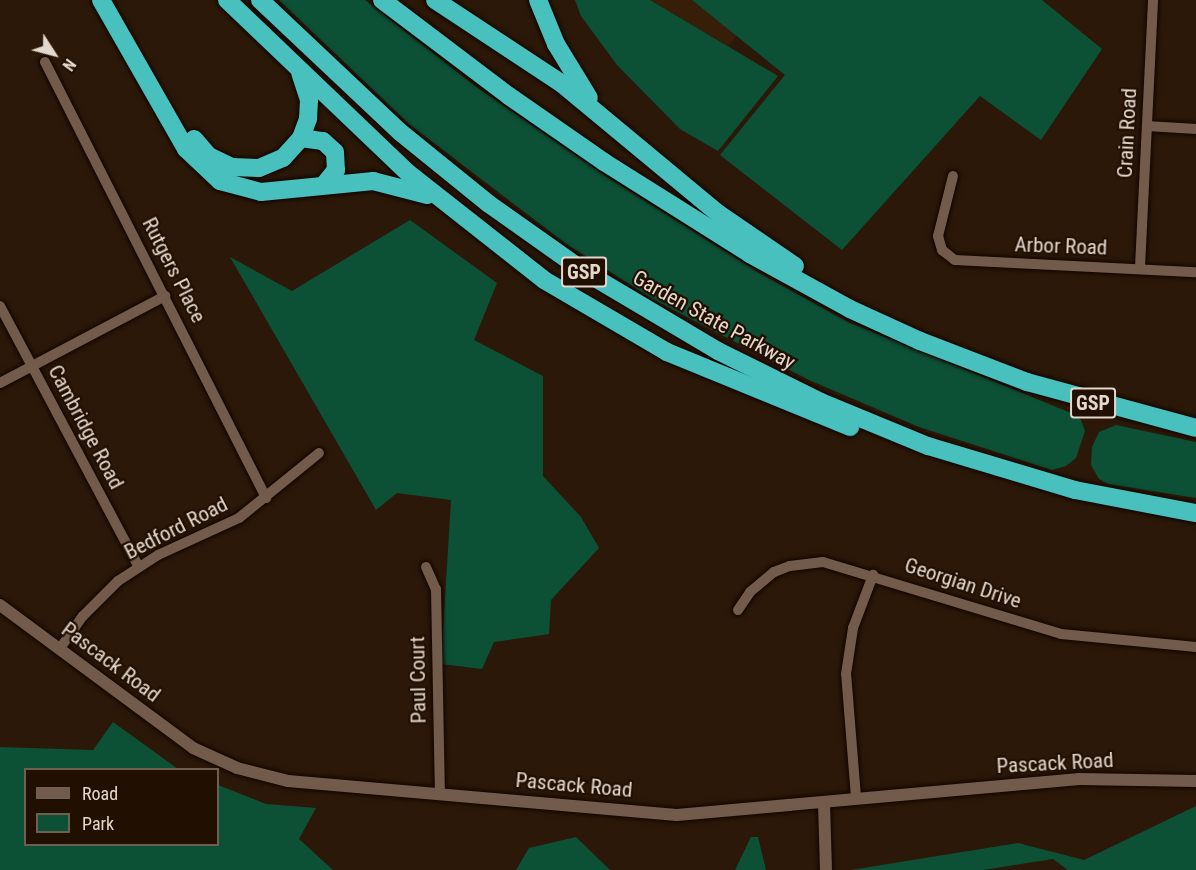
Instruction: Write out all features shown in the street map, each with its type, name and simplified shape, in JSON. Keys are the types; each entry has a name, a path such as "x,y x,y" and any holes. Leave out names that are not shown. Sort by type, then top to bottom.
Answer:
{"highway":[{"path":"100,0 186,149 211,175 239,188 261,192 324,185 385,183 441,202"},
{"path":"113,0 191,136 209,156 232,167 259,168 283,158 301,138 308,119 309,100 298,69"},
{"path":"227,0 441,202 572,298 666,352 885,441 964,458"},
{"name":"Garden State Parkway","path":"260,0 429,156 505,216 593,277 684,332 786,386 964,458 1075,490 1196,513"},
{"name":"GSP","path":"382,0 509,96 685,214 817,291 920,341 1063,394 1196,428"},
{"path":"435,0 540,68 603,116 743,232 920,341"},
{"path":"538,0 565,61 603,116"},
{"path":"301,138 323,141 335,152 336,170 324,185"}],"street":[{"name":"Crain Road","path":"1140,267 1154,0"},
{"name":"Rutgers Place","path":"45,62 266,498"},
{"path":"1147,126 1196,129"},
{"name":"Arbor Road","path":"953,176 939,236 942,250 955,260 1140,267 1196,272"},
{"path":"0,383 33,368 165,296"},
{"name":"Cambridge Road","path":"0,306 138,566"},
{"name":"Bedford Road","path":"61,647 101,596 138,566 222,528 266,498 319,453"},
{"name":"Georgian Drive","path":"738,610 761,581 790,566 823,562 873,574 1061,634 1196,647"},
{"name":"Paul Court","path":"426,567 436,588 440,794"},
{"path":"856,797 846,674 853,628 873,574"},
{"name":"Pascack Road","path":"0,605 61,647 185,742 237,768 288,781 677,815 856,797 1078,779 1196,781"},
{"path":"824,802 826,870"}],"shaded area":[{"path":"650,0 768,0 728,46"}],"green space":[{"path":"279,0 365,0 475,86 607,177 761,274 848,322 1071,413 1081,420 1085,431 1076,458 1066,466 1052,470 919,427 809,380 654,300 565,243 409,124"},
{"path":"575,0 650,0 778,76 718,151 680,129 617,65 581,16"},
{"path":"692,0 1042,0 1102,49 1041,140 980,96 842,250 720,155 785,75"},
{"path":"410,220 497,283 474,340 543,376 543,476 581,517 599,548 551,600 549,634 494,642 482,669 441,664 451,500 397,493 376,510 230,257 292,291"},
{"path":"1116,425 1196,442 1196,498 1108,484 1099,479 1091,465 1092,447 1099,432"},
{"path":"113,722 177,768 24,768 24,846 219,846 219,785 266,804 316,808 299,839 333,870 0,870 0,747 93,750"},
{"path":"1196,806 1196,870 1068,870 1053,859 983,870 851,870 1018,843 1084,860"},
{"path":"576,837 610,870 516,870 529,848"},
{"path":"751,837 758,837 766,870 735,870"}]}
